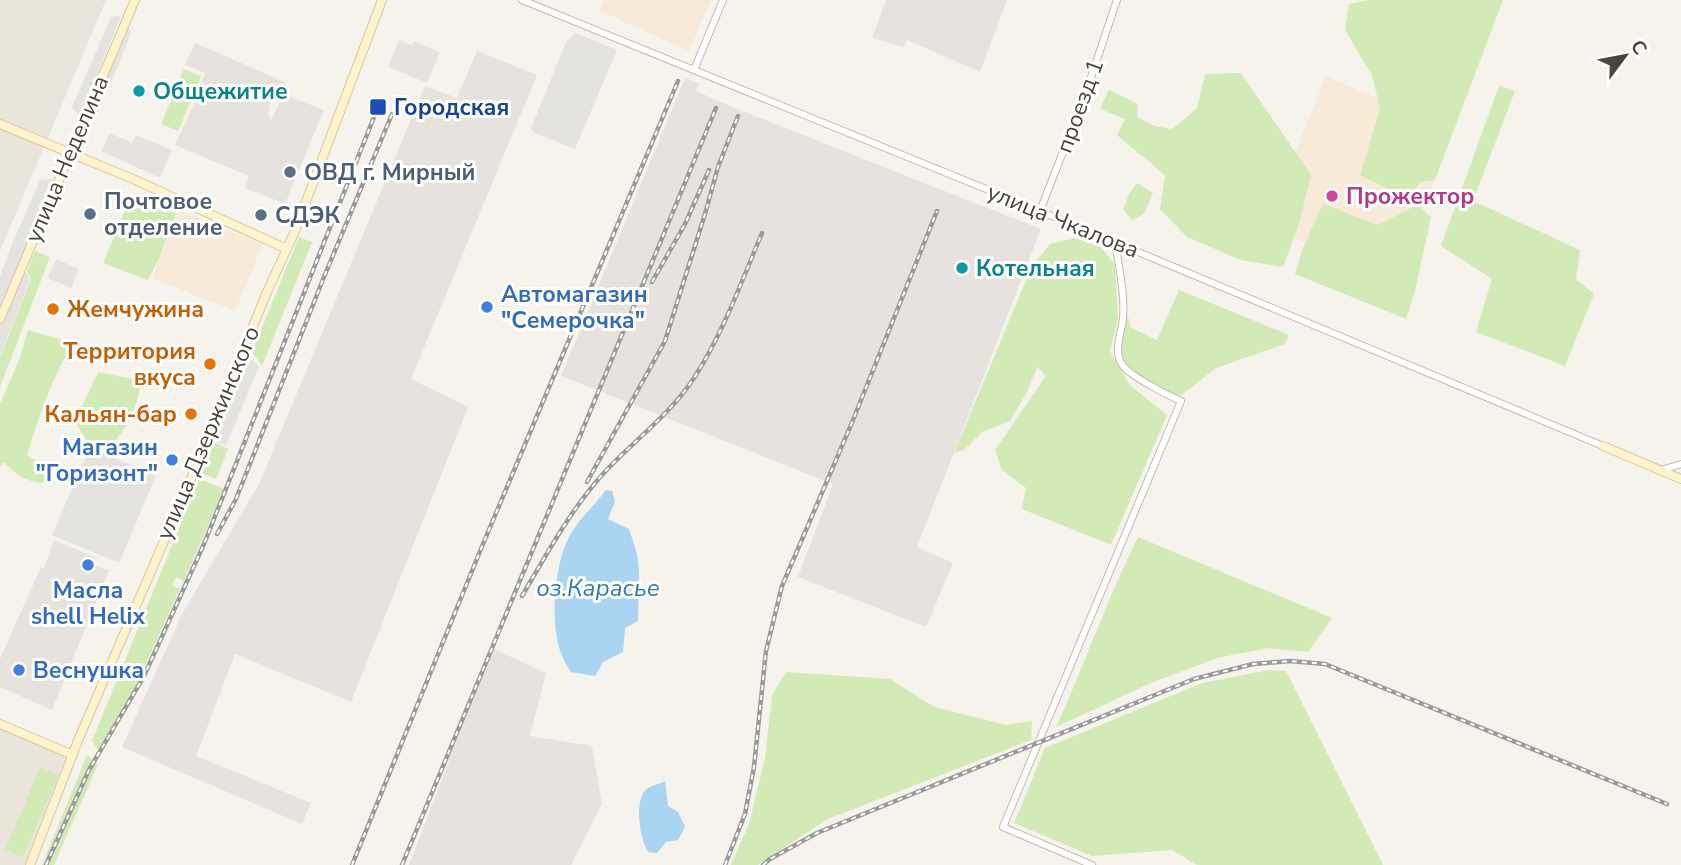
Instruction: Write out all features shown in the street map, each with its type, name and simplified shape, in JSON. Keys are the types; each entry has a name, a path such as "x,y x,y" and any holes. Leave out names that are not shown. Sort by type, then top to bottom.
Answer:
{"street":[{"name":"улица Неделина","path":"0,319 135,0"},
{"name":"улица Дзержинского","path":"30,865 72,755 286,249 382,0"},
{"name":"улица Чкалова","path":"522,0 1040,211 1603,446"},
{"path":"694,70 723,0"},
{"name":"проезд 1","path":"1040,211 1085,95 1117,0"},
{"path":"0,124 286,249"},
{"path":"1093,865 1003,827 1181,401 1165,394 1124,367 1117,352 1123,317 1115,242"},
{"path":"1603,446 1681,480"},
{"path":"1661,470 1681,464"},
{"path":"0,724 72,755"}],"shaded area":[{"path":"0,0 106,0 0,251"},
{"path":"605,0 711,0 689,51 600,11"},
{"path":"886,0 1007,0 980,72 907,40 903,47 872,38"},
{"path":"121,16 80,118 72,107 111,17"},
{"path":"126,21 131,32 127,44 95,120 86,123"},
{"path":"575,33 617,50 575,149 533,132 531,128 566,42"},
{"path":"399,40 412,45 414,41 440,52 427,83 388,67"},
{"path":"195,43 287,83 270,103 268,115 271,121 283,94 324,110 285,204 245,188 249,176 175,145 205,73 185,65"},
{"path":"477,51 537,75 411,379 468,407 351,702 235,654 196,756 311,803 302,824 122,747 182,614 259,484 425,86 457,98"},
{"path":"1326,76 1453,132 1396,280 1265,227"},
{"path":"685,78 699,84 696,91 732,107 1041,229 917,547 953,563 926,627 798,577 833,484 561,376"},
{"path":"110,133 132,143 136,135 172,150 160,178 101,151"},
{"path":"57,179 0,317 0,276 13,242 40,180"},
{"path":"178,210 263,244 235,311 152,278"},
{"path":"56,259 79,269 71,288 48,278"},
{"path":"23,267 30,280 0,356 0,321"},
{"path":"249,357 259,366 226,446 214,441"},
{"path":"90,447 156,476 119,563 52,535"},
{"path":"54,540 95,557 93,565 109,570 52,710 0,687 0,659 41,567 44,568"},
{"path":"494,649 546,673 530,736 592,746 602,804 571,865 409,865 449,761 449,753"},
{"path":"0,724 72,753 25,865 0,865"}],"green space":[{"path":"1369,0 1503,0 1435,180 1420,182 1409,199 1360,175 1380,109 1372,75 1345,30 1349,4"},
{"path":"184,69 201,76 178,131 161,124"},
{"path":"1241,73 1311,175 1299,224 1283,267 1241,260 1187,237 1160,209 1165,175 1117,135 1125,119 1100,109 1109,90 1138,104 1137,117 1155,126 1171,129 1197,108 1205,74"},
{"path":"1499,86 1515,91 1473,201 1580,250 1576,279 1594,294 1565,366 1476,332 1492,279 1441,246"},
{"path":"1137,183 1153,193 1144,214 1132,220 1123,210"},
{"path":"145,200 176,213 148,280 103,263 129,201 142,206"},
{"path":"1323,204 1378,225 1417,205 1431,217 1406,319 1295,274 1303,248"},
{"path":"299,237 312,242 262,366 252,352"},
{"path":"1074,238 1101,247 1115,265 1118,319 1110,351 1130,385 1167,415 1111,545 1022,509 1026,488 1002,470 995,450 1046,376 1037,367 1027,392 1010,421 982,432 964,450 954,453 1032,266 1050,244"},
{"path":"35,251 50,257 0,387 0,358 31,279 27,271"},
{"path":"1179,290 1289,335 1285,344 1216,368 1179,397 1163,389 1127,365 1122,358 1121,342 1126,317 1130,327 1157,340"},
{"path":"28,330 73,343 47,398 27,455 45,466 47,475 43,483 21,477 4,462 0,467 0,404 20,358"},
{"path":"98,372 141,381 131,417 110,447 88,443 75,422"},
{"path":"214,442 228,449 216,479 201,473"},
{"path":"199,479 224,489 184,581 176,577 172,585 180,589 137,683 98,750 92,741"},
{"path":"1138,537 1332,618 1308,652 1268,648 1217,658 1151,683 1056,727"},
{"path":"1269,670 1286,671 1383,865 1197,865 1172,850 1092,856 1014,823 1045,748 1202,683"},
{"path":"786,672 890,679 934,707 1006,725 1032,721 1031,740 828,819 758,865 731,865 749,824 765,758 772,695"},
{"path":"87,755 98,764 54,865 42,865"},
{"path":"40,767 59,775 23,857 5,850"}],"water":[{"name":"оз.Карасье","path":"606,490 612,491 615,502 608,519 629,529 637,554 638,621 625,628 623,652 603,662 595,676 571,672 564,660 555,627 555,597 559,567 570,534"},
{"path":"665,781 668,806 678,812 685,827 678,840 666,842 657,853 648,852 641,830 640,804 647,789"}],"railway":[{"path":"352,865 483,544 678,81"},
{"path":"46,865 89,770 144,676 204,544 378,107"},
{"path":"402,865 716,108"},
{"path":"217,534 236,499 392,114"},
{"path":"587,482 665,341 718,167 738,116"},
{"path":"652,282 685,224 709,170"},
{"path":"725,865 745,814 754,767 766,651 782,586 851,425 937,211"},
{"path":"522,596 590,489 673,405 694,378 723,326 762,233"},
{"path":"763,865 817,833 1194,679 1253,664 1290,661 1325,664 1667,804"}],"place":[{"name":"Общежитие","path":"139,91"},
{"name":"Городская","path":"378,107"},
{"name":"ОВД г. Мирный","path":"290,172"},
{"name":"Прожектор","path":"1332,196"},
{"name":"Почтовое отделение","path":"90,214"},
{"name":"СДЭК","path":"261,215"},
{"name":"Котельная","path":"962,268"},
{"name":"Автомагазин \"Семерочка\"","path":"487,307"},
{"name":"Жемчужина","path":"53,309"},
{"name":"Территория вкуса","path":"210,364"},
{"name":"Кальян-бар","path":"191,414"},
{"name":"Магазин \"Горизонт\"","path":"172,460"},
{"name":"Масла shell Helix","path":"88,565"},
{"name":"Веснушка","path":"19,670"}]}
